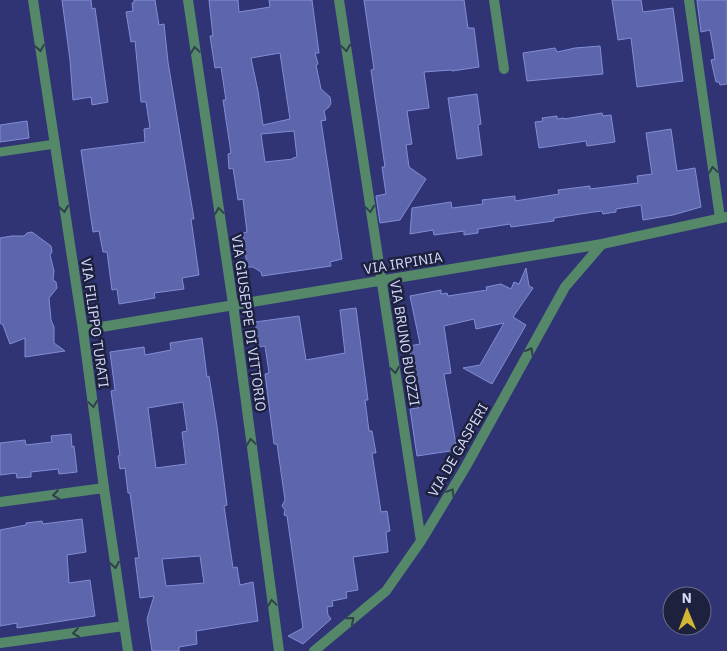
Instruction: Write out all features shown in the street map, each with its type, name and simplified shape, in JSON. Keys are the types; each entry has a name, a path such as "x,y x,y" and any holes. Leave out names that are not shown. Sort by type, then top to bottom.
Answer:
{"street":[{"name":"VIA FILIPPO TURATI","path":"33,0 83,330 128,651"},
{"name":"VIA GIUSEPPE DI VITTORIO","path":"188,0 233,304 279,651"},
{"name":"VIA BRUNO BUOZZI","path":"339,0 421,542"},
{"path":"494,0 504,69"},
{"path":"689,0 723,218"},
{"name":"VIA IRPINIA","path":"83,330 602,244 723,218"},
{"name":"VIA DE GASPERI","path":"314,651 386,591 421,542 465,468 565,287 602,244"},
{"path":"0,502 104,488"},
{"path":"0,643 124,626"}],"lane":[{"path":"0,152 54,144"}],"building":[{"path":"62,0 91,0 92,9 95,8 108,102 92,105 91,97 73,100"},
{"path":"134,0 155,0 159,25 164,24 168,62 194,219 191,219 199,275 182,278 184,289 154,293 155,298 119,304 117,289 112,290 107,252 103,252 99,231 93,232 81,150 145,142 144,129 150,128 146,102 141,102 135,41 131,42 126,12 133,11 132,3 134,3"},
{"path":"209,0 238,0 239,12 270,7 269,0 312,0 319,53 315,53 318,64 316,65 321,89 330,97 331,103 324,111 326,120 321,121 342,259 330,262 331,266 262,276 261,272 253,267 247,267 243,233 247,232 243,199 238,200 233,168 229,169 228,154 231,153 223,100 226,100 221,67 215,68 210,36 213,36","holes":["280,53 290,119 263,125 251,58","294,131 297,157 265,162 261,134"]},
{"path":"364,0 464,0 468,28 474,28 479,67 452,71 424,72 429,108 407,111 412,144 406,145 409,167 426,179 400,220 380,223 376,196 386,194 382,167 385,167 371,70 374,69"},
{"path":"612,0 641,0 643,12 673,8 683,81 637,87 631,38 618,40"},
{"path":"697,0 727,0 727,84 720,85 719,82 716,82 711,60 715,59 710,30 701,32"},
{"path":"600,46 603,74 527,81 523,53 555,48 557,52"},
{"path":"477,94 481,124 478,125 482,155 457,159 448,98"},
{"path":"602,113 603,116 611,115 615,142 587,146 586,141 539,148 535,122 543,121 542,118 557,116 557,119 564,119"},
{"path":"27,121 29,138 0,142 0,125"},
{"path":"671,129 677,171 695,168 701,207 673,215 643,220 641,205 616,209 616,212 603,214 602,211 554,218 554,221 511,227 510,224 478,229 478,233 464,235 464,231 434,235 433,230 410,234 412,208 451,202 452,208 483,204 482,200 515,196 515,201 559,194 558,190 590,186 590,189 638,183 637,176 652,174 646,133"},
{"path":"32,232 51,246 52,252 50,255 54,271 53,280 56,282 57,288 49,298 51,320 54,327 54,343 65,351 25,357 25,338 10,344 3,325 0,323 0,238 24,236"},
{"path":"526,268 529,286 533,288 513,317 526,325 492,384 463,368 480,365 504,323 476,329 474,319 444,326 451,373 444,374 457,450 417,456 410,409 418,408 409,346 420,344 410,296 441,290 441,294 447,293 448,296 487,290 486,287 501,284 511,289 514,282 519,284"},
{"path":"356,308 368,400 365,400 369,431 372,431 376,453 372,453 381,512 387,511 390,531 386,532 388,552 353,557 358,590 346,592 347,598 332,601 333,606 327,607 328,615 331,619 303,644 288,636 303,628 287,516 284,515 285,510 282,506 285,500 277,444 274,444 265,374 269,373 265,346 259,347 255,322 299,316 306,360 345,353 340,310"},
{"path":"202,338 207,377 209,376 217,426 227,505 224,506 233,568 237,567 240,585 253,582 258,621 196,631 197,644 179,647 179,651 152,651 147,619 154,596 140,598 135,558 139,558 130,493 128,493 125,468 120,469 118,456 120,455 111,391 115,390 110,352 144,347 145,355 171,350 170,343","holes":["183,402 187,431 182,432 186,464 156,468 148,408","200,556 204,583 166,586 162,559"]},
{"path":"71,434 77,472 59,474 58,469 31,472 31,477 17,478 16,473 0,475 0,443 25,440 26,445 52,442 51,436"},
{"path":"82,519 86,552 67,555 69,583 90,580 95,616 17,628 17,623 0,626 0,530 26,525 26,523 42,521 43,524"}]}
